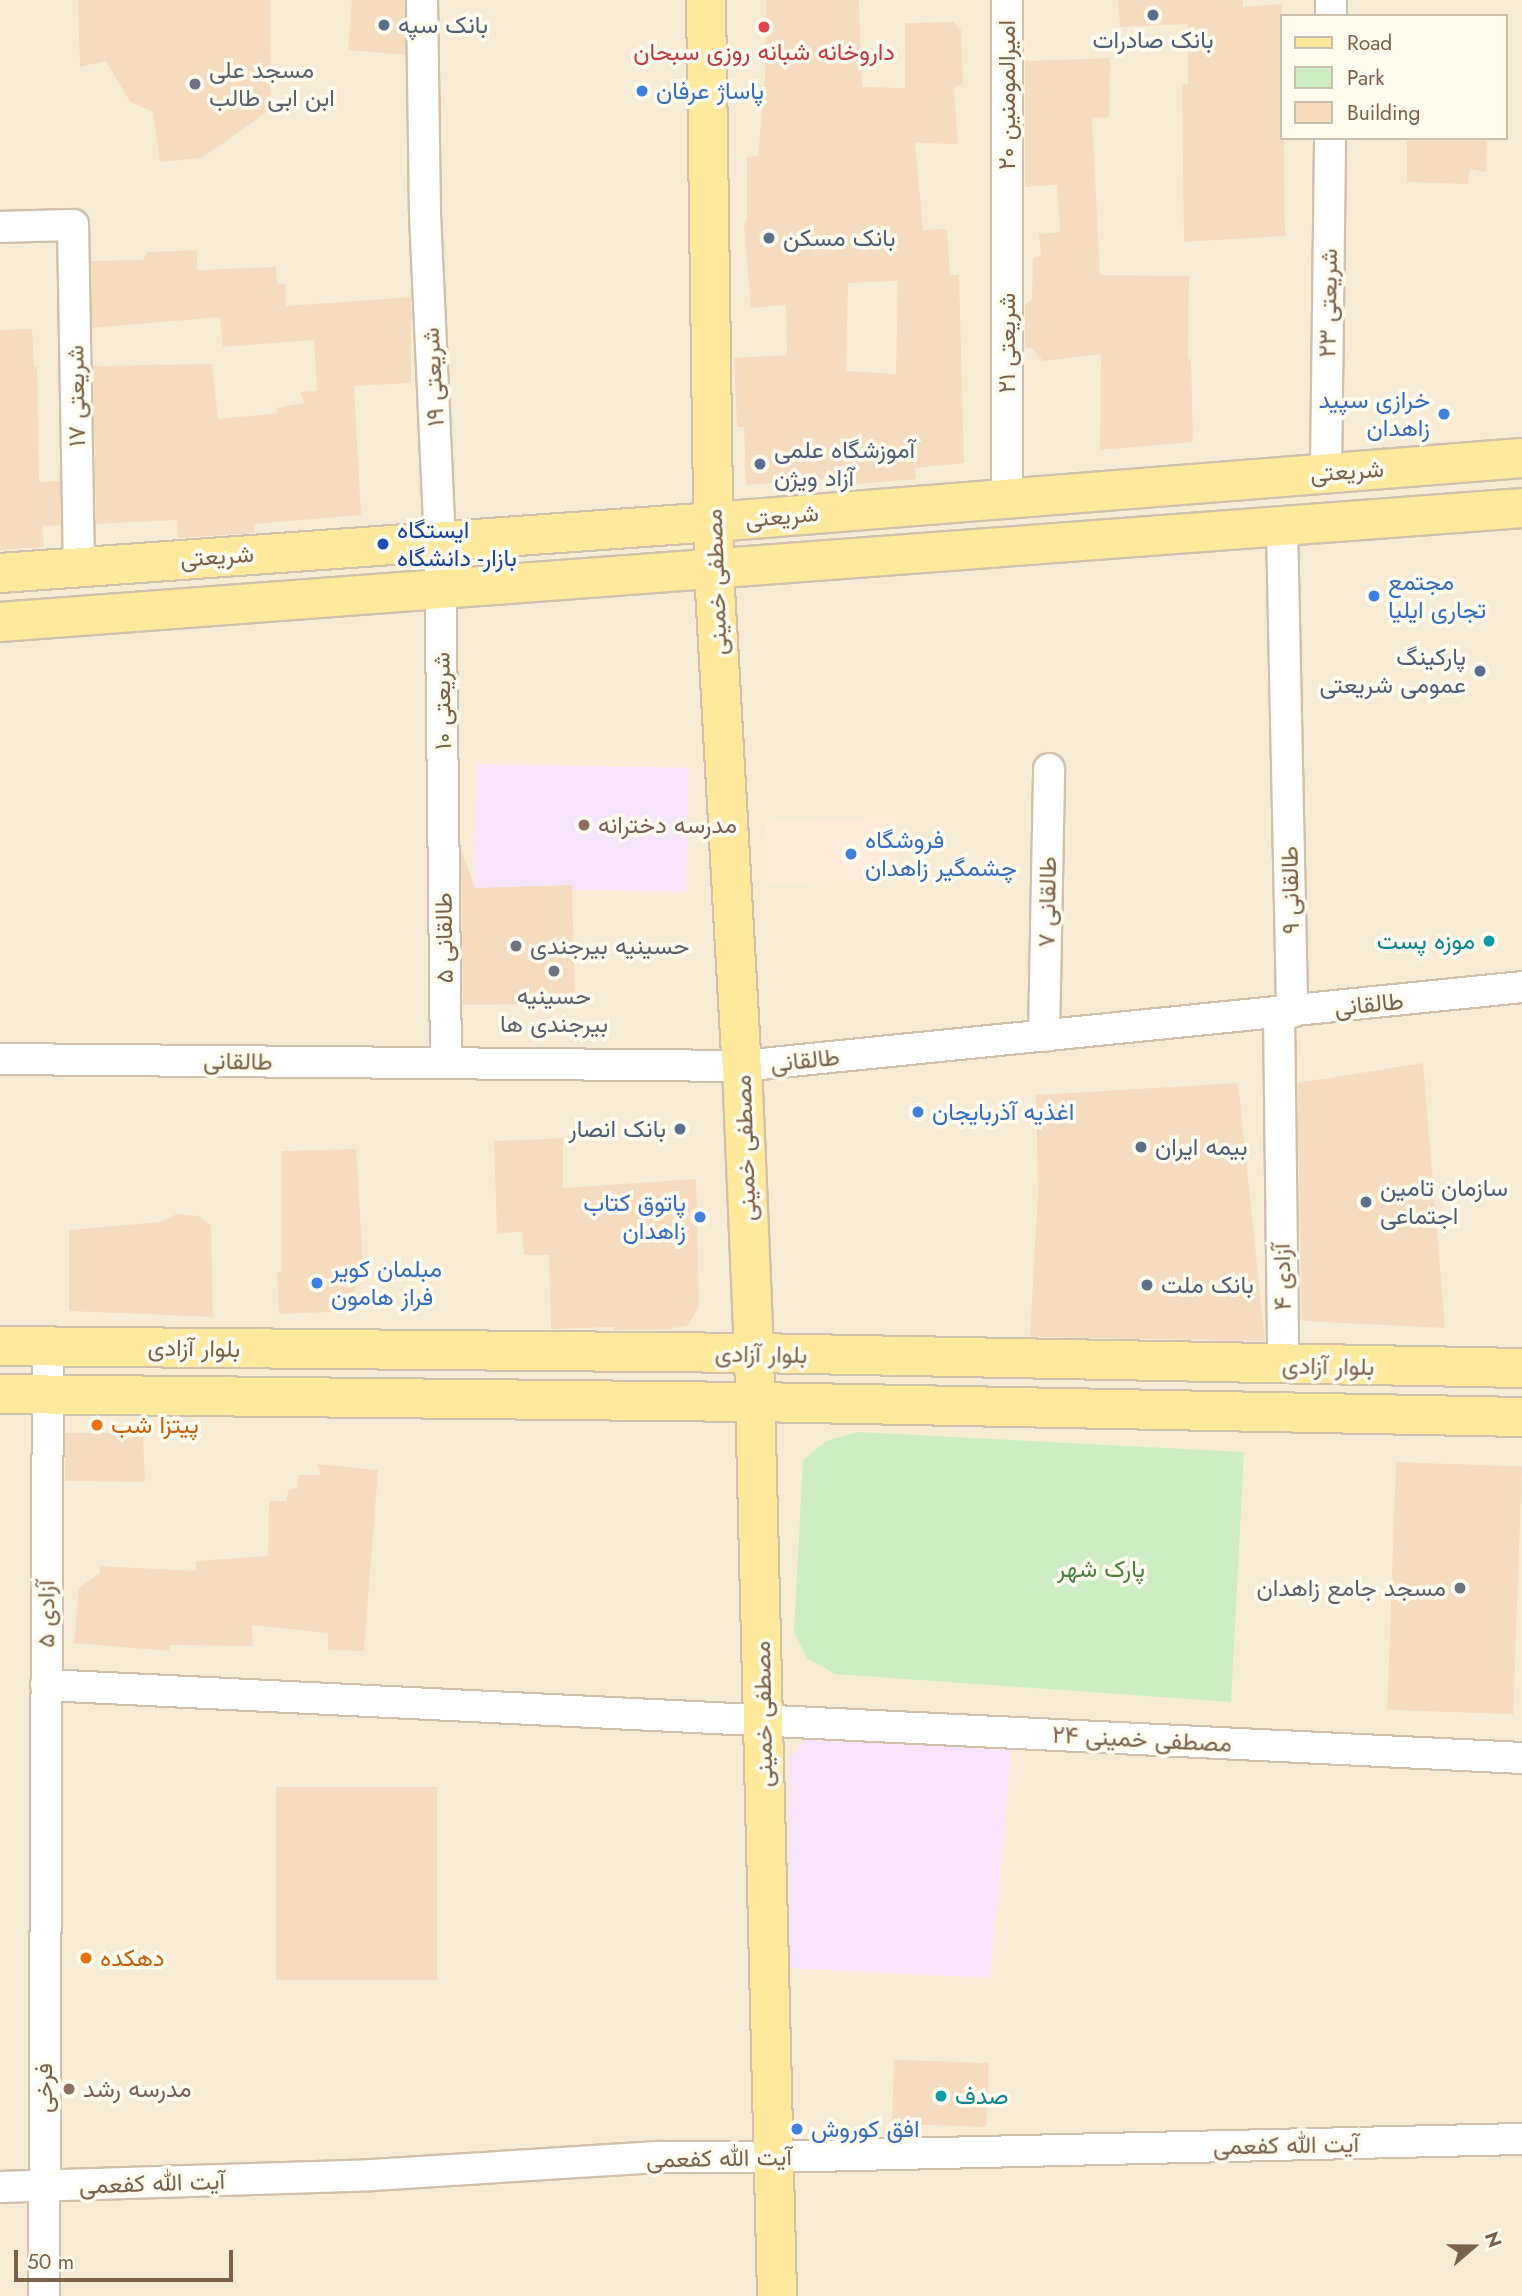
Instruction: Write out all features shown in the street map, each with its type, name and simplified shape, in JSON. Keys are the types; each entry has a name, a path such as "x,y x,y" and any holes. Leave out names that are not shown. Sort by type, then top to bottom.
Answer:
{"main road":[{"name":"مصطفی خمینی","path":"706,0 714,571 742,1066 754,1353 776,2296"},
{"name":"شریعتی","path":"0,573 714,522 1007,496 1522,458"},
{"name":"شریعتی","path":"0,622 714,571 1522,508"},
{"name":"بلوار آزادی","path":"0,1346 754,1353 1522,1368"},
{"name":"بلوار آزادی","path":"0,1394 755,1402 1522,1416"}],"street":[{"name":"شریعتی ۱۹","path":"422,0 425,214 441,590"},
{"name":"امیرالمومنین ۲۰","path":"1006,189 1007,0"},
{"name":"شریعتی ۲۳","path":"1326,472 1330,140"},
{"name":"شریعتی ۲۱","path":"1006,189 1007,496"},
{"name":"شریعتی ۱۷","path":"0,226 73,225 79,567"},
{"name":"طالقانی ۹","path":"1281,1189 1286,1012 1287,769 1282,526"},
{"name":"شریعتی ۱۰","path":"441,590 443,812"},
{"name":"طالقانی ۷","path":"1044,1036 1049,769"},
{"name":"طالقانی ۵","path":"443,812 446,1063"},
{"name":"طالقانی","path":"0,1059 742,1066 1522,987"},
{"name":"آزادی ۴","path":"1281,1189 1283,1365"},
{"name":"آزادی ۵","path":"45,1881 48,1347"},
{"name":"مصطفی خمینی ۲۴","path":"46,1685 1522,1758"},
{"name":"فرخی","path":"44,2296 45,1881"},
{"name":"آیت الله کفعمی","path":"0,2187 372,2175 661,2157 773,2157 1522,2139"}],"shaded area":[{"path":"0,0 1522,0 1522,2296 0,2296"},
{"name":"مدرسه دخترانه","path":"476,764 689,768 687,892 474,888"},
{"path":"895,816 898,877 769,884 766,823"},
{"path":"809,1738 1012,1746 990,1978 788,1968 790,1756"}],"green space":[{"name":"پارک شهر","path":"859,1432 1244,1452 1231,1702 835,1674 807,1658 794,1632 803,1460 826,1441"}],"building":[{"name":"مسجد علی ابن ابی طالب","path":"78,0 270,0 271,109 202,158 160,162 153,112 130,102 106,61 80,67"},
{"name":"بانک سپه","path":"352,0 405,0 405,55 348,50"},
{"path":"766,0 859,0 862,87 905,88 905,23 953,22 961,30 963,83 954,88 958,144 915,143 923,230 947,229 950,275 959,275 964,463 915,468 916,479 856,484 856,477 746,485 744,427 737,427 734,358 787,355 786,305 751,308 744,226 747,220 747,157 758,156 765,79","holes":["898,281 896,374 846,371 848,283"]},
{"path":"1118,0 1243,0 1243,7 1282,4 1280,140 1284,140 1285,236 1184,242 1182,84 1188,84 1188,24 1120,27"},
{"path":"1110,58 1109,117 1092,118 1100,275 1189,276 1188,359 1191,359 1193,442 1100,450 1101,354 1043,361 1032,348 1025,348 1025,305 1032,299 1033,258 1041,255 1039,234 1060,232 1057,185 1025,187 1025,61"},
{"path":"1407,140 1487,140 1486,172 1470,169 1468,184 1407,182"},
{"path":"197,250 197,270 276,267 277,284 285,284 286,306 411,297 411,383 354,386 361,515 254,524 255,533 178,538 177,520 96,524 93,366 212,364 218,419 278,413 276,408 304,403 300,392 317,391 314,340 223,347 220,317 92,328 91,261 143,260 148,252"},
{"path":"32,329 34,367 37,367 39,482 60,481 61,525 42,526 44,547 0,550 0,330"},
{"name":"حسینیه بیرجندی","path":"461,849 475,888 572,885 575,1004 463,1005"},
{"name":"سازمان تامین اجتماعی","path":"1423,1063 1445,1328 1302,1321 1297,1083"},
{"path":"1238,1083 1265,1341 1030,1337 1038,1192 1036,1095"},
{"path":"563,1138 563,1188 696,1179 699,1307 687,1326 660,1330 614,1330 614,1327 551,1329 549,1255 524,1255 522,1231 497,1234 494,1141"},
{"path":"356,1149 363,1266 357,1266 353,1311 279,1314 277,1272 282,1272 282,1151"},
{"path":"177,1214 199,1216 211,1226 213,1317 69,1311 69,1230 160,1222"},
{"path":"65,1433 135,1433 143,1437 145,1482 65,1481"},
{"name":"مسجد جامع زاهدان","path":"1396,1462 1522,1466 1513,1714 1387,1710"},
{"path":"317,1464 378,1470 364,1651 328,1650 328,1633 252,1625 253,1646 169,1645 169,1651 74,1643 79,1588 100,1573 100,1566 196,1571 196,1561 268,1556 269,1501 286,1501 289,1489 297,1488 299,1475 321,1475"},
{"path":"276,1787 437,1787 437,1980 276,1980"},
{"name":"صدف","path":"894,2060 989,2063 987,2127 892,2124"}],"place":[{"name":"بانک صادرات","path":"1153,15"},
{"name":"بانک سپه","path":"384,25"},
{"name":"داروخانه شبانه روزی سبحان","path":"764,27"},
{"name":"مسجد علی ابن ابی طالب","path":"195,84"},
{"name":"پاساژ عرفان","path":"642,91"},
{"name":"بانک مسکن","path":"769,238"},
{"name":"خرازی سپید زاهدان","path":"1444,414"},
{"name":"آموزشگاه علمی آزاد ویژن","path":"760,464"},
{"name":"ایستگاه بازار- دانشگاه","path":"383,544"},
{"name":"مجتمع تجاری ایلیا","path":"1374,596"},
{"name":"پارکینگ عمومی شریعتی","path":"1480,671"},
{"name":"مدرسه دخترانه","path":"584,825"},
{"name":"فروشگاه چشمگیر زاهدان","path":"851,854"},
{"name":"موزه پست","path":"1489,941"},
{"name":"حسینیه بیرجندی","path":"516,946"},
{"name":"حسینیه بیرجندی ها","path":"554,971"},
{"name":"اغذیه آذربایجان","path":"918,1112"},
{"name":"بانک انصار","path":"680,1129"},
{"name":"بیمه ایران","path":"1141,1147"},
{"name":"سازمان تامین اجتماعی","path":"1366,1202"},
{"name":"پاتوق کتاب زاهدان","path":"700,1217"},
{"name":"مبلمان کویر فراز هامون","path":"317,1283"},
{"name":"بانک ملت","path":"1147,1285"},
{"name":"پیتزا شب","path":"97,1425"},
{"name":"مسجد جامع زاهدان","path":"1460,1588"},
{"name":"دهکده","path":"86,1958"},
{"name":"مدرسه رشد","path":"69,2089"},
{"name":"صدف","path":"941,2096"},
{"name":"افق کوروش","path":"797,2129"}]}
